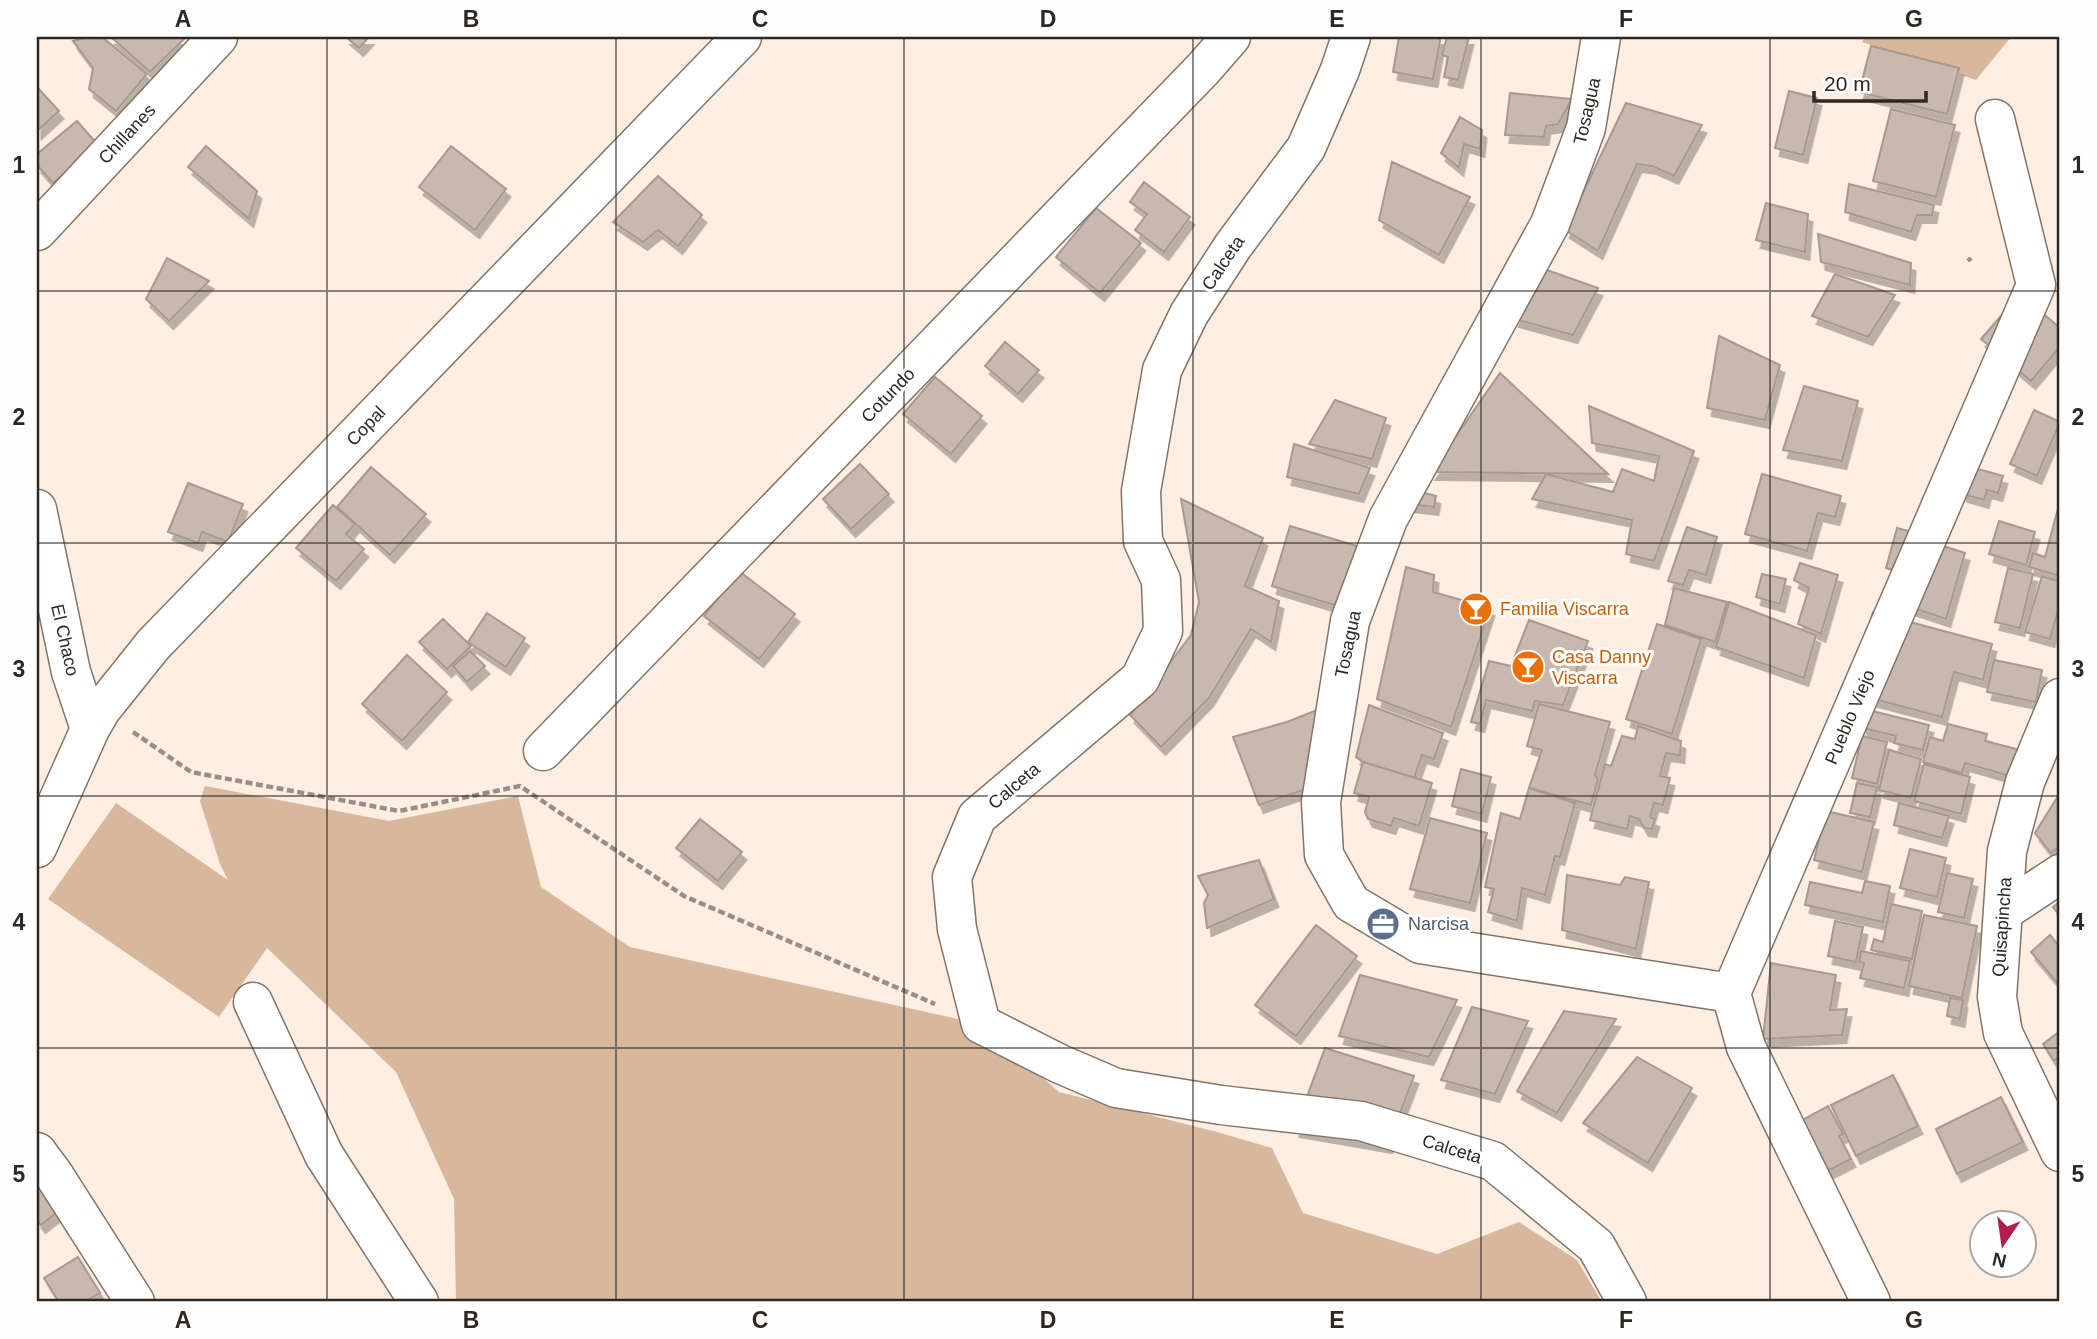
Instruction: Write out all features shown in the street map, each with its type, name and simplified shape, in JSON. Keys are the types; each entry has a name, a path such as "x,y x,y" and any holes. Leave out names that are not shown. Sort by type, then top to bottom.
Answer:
{"street":[{"name":"Chillanes","path":"37,231 218,37"},
{"name":"Copal","path":"37,848 96,719 153,645 742,37"},
{"name":"Cotundo","path":"543,751 1231,37"},
{"name":"Calceta","path":"1351,37 1340,70 1306,148 1226,257 1189,314 1162,370 1141,491 1143,541 1161,580 1163,631 1140,679 977,817 952,877 957,929 981,1024 1060,1064 1116,1088 1221,1105 1361,1121 1493,1161 1596,1246 1628,1302"},
{"name":"Tosagua","path":"1601,37 1586,128 1550,224 1388,519 1349,621 1321,802 1324,855 1351,903 1420,944 1731,993"},
{"name":"Pueblo Viejo","path":"1731,993 2037,285 1995,119"},
{"name":"El Chaco","path":"37,509 71,672 96,719"},
{"name":"Quisapincha","path":"2060,698 2025,782 2007,851 1997,997 2003,1033 2060,1152"},
{"path":"2004,911 2060,874"},
{"path":"1731,993 1746,1047 1871,1302"},
{"path":"253,1002 324,1156 419,1302"},
{"path":"37,1152 135,1302"}],"path":[{"path":"96,719 191,772 399,811 520,786 684,896 981,1024"}],"shaded area":[{"path":"1865,37 2011,37 1976,80 1862,42"},
{"path":"205,786 389,821 518,796 541,887 630,947 981,1024 1059,1092 1272,1148 1303,1213 1437,1254 1519,1222 1577,1260 1602,1302 456,1302 454,1199 396,1072 267,948 219,1017 48,899 116,803 228,880 220,864 200,801"}],"building":[{"path":"86,37 102,37 147,74 116,111 89,89 93,68 73,41"},
{"path":"111,37 182,37 184,39 150,72"},
{"path":"346,37 369,37 359,48"},
{"path":"1399,37 1439,37 1433,79 1393,72"},
{"path":"1447,37 1469,37 1458,80 1444,77 1448,57 1442,55"},
{"path":"1871,46 1959,68 1947,114 1859,92"},
{"path":"37,87 59,111 37,131"},
{"path":"1789,91 1817,98 1803,155 1775,148"},
{"path":"1510,93 1572,99 1558,124 1546,126 1544,137 1505,135"},
{"path":"1626,103 1702,125 1674,176 1652,166 1637,164 1598,251 1565,230"},
{"path":"1891,109 1955,125 1936,197 1873,181"},
{"path":"1460,117 1482,130 1480,149 1464,144 1459,168 1441,153"},
{"path":"77,121 98,145 53,183 37,165 37,154"},
{"path":"206,146 257,191 249,219 188,167"},
{"path":"451,146 506,189 475,230 419,187"},
{"path":"1392,162 1470,197 1439,255 1379,220"},
{"path":"658,176 702,215 678,246 658,230 643,242 613,222"},
{"path":"1144,182 1190,217 1164,252 1135,230 1147,214 1130,202"},
{"path":"1849,184 1934,205 1932,215 1917,215 1911,232 1845,212"},
{"path":"1766,203 1808,214 1805,252 1756,240"},
{"path":"1096,208 1141,243 1100,293 1056,257"},
{"path":"1818,234 1911,263 1910,285 1821,262"},
{"path":"167,258 209,281 169,321 146,299"},
{"path":"1544,269 1598,288 1573,335 1514,319"},
{"path":"1835,274 1895,295 1868,337 1812,316"},
{"path":"2020,294 2060,328 2060,347 2031,381 1981,339"},
{"path":"1719,336 1780,365 1765,420 1707,408"},
{"path":"1005,342 1039,370 1018,394 985,366"},
{"path":"1500,373 1608,474 1431,472"},
{"path":"935,377 982,416 951,454 903,414"},
{"path":"1804,386 1858,401 1842,461 1783,450"},
{"path":"1335,400 1386,418 1372,459 1309,444"},
{"path":"1589,406 1694,451 1654,561 1626,554 1632,520 1532,499 1546,474 1613,492 1622,469 1654,481 1659,456 1592,443"},
{"path":"2034,410 2060,422 2037,476 2010,464"},
{"path":"1294,444 1370,468 1359,494 1287,477"},
{"path":"1946,460 2003,476 1998,493 1987,490 1984,500 1963,494"},
{"path":"860,464 889,494 851,529 823,499"},
{"path":"371,467 426,514 390,555 337,507"},
{"path":"1762,474 1841,496 1835,517 1818,513 1807,551 1745,534"},
{"path":"188,483 243,504 228,542 202,532 198,543 168,532"},
{"path":"1405,488 1436,496 1434,507 1409,504"},
{"path":"1181,499 1263,538 1245,586 1279,601 1271,642 1251,629 1209,698 1161,747 1130,715 1191,635 1199,602"},
{"path":"2060,501 2060,576 2029,567 2033,553 2045,557"},
{"path":"333,505 355,524 346,534 364,549 336,581 296,548"},
{"path":"1999,521 2035,532 2026,565 1989,554"},
{"path":"1290,526 1360,547 1341,607 1272,586"},
{"path":"1687,527 1717,537 1706,575 1689,570 1683,585 1668,581"},
{"path":"1897,528 1920,534 1909,575 1886,568"},
{"path":"1924,540 1965,553 1946,619 1904,605"},
{"path":"1800,563 1838,575 1821,634 1798,624 1809,588 1794,580"},
{"path":"1406,567 1434,575 1433,592 1490,608 1451,727 1377,699"},
{"path":"2008,568 2033,574 2020,628 1995,622"},
{"path":"739,571 795,614 759,659 704,616"},
{"path":"1762,574 1786,579 1780,604 1756,597"},
{"path":"2042,576 2060,582 2060,603 2050,639 2025,632"},
{"path":"1674,588 1727,602 1715,642 1665,625"},
{"path":"1729,602 1816,635 1804,678 1716,647"},
{"path":"1873,612 1992,644 1983,680 1954,672 1942,717 1851,693"},
{"path":"487,613 525,638 506,667 468,642"},
{"path":"443,619 471,646 447,669 419,642"},
{"path":"1529,620 1588,641 1563,705 1535,701 1532,711 1486,700 1480,724 1471,722 1489,661 1511,666"},
{"path":"1657,624 1701,639 1672,734 1626,719"},
{"path":"470,651 485,666 467,682 453,666"},
{"path":"407,655 447,692 402,741 362,704"},
{"path":"1994,660 2042,670 2036,702 1987,692"},
{"path":"1539,704 1610,722 1595,775 1598,779 1591,805 1529,788 1542,750 1527,746"},
{"path":"1369,705 1443,733 1434,759 1422,755 1414,778 1363,762 1356,757"},
{"path":"1856,707 1929,725 1923,750 1894,743 1896,736 1863,728"},
{"path":"1317,710 1312,787 1259,805 1233,737 1287,722"},
{"path":"1948,724 1987,734 1985,741 2028,752 2020,779 1965,763 1962,773 1923,762 1930,737 1943,741"},
{"path":"1638,726 1681,741 1680,755 1666,753 1660,776 1670,778 1663,805 1654,803 1650,817 1655,819 1652,829 1644,828 1639,819 1630,816 1627,829 1590,820 1605,764 1611,766 1622,736 1635,739"},
{"path":"1862,736 1887,742 1877,784 1852,778"},
{"path":"1889,750 1921,759 1911,798 1879,790"},
{"path":"1363,762 1432,783 1419,826 1394,818 1391,826 1368,819 1365,812 1369,797 1354,793"},
{"path":"1924,764 1970,777 1961,814 1914,801"},
{"path":"1461,769 1491,777 1482,814 1452,806"},
{"path":"1857,783 1877,787 1870,817 1850,813"},
{"path":"1529,788 1575,803 1560,857 1555,856 1545,895 1522,888 1517,921 1488,912 1494,889 1485,887 1501,813 1520,819"},
{"path":"2060,793 2060,846 2051,853 2035,833"},
{"path":"1899,803 1949,816 1942,838 1894,825"},
{"path":"1826,811 1874,822 1862,872 1814,860"},
{"path":"1430,818 1487,833 1470,903 1410,889"},
{"path":"700,819 742,852 718,881 676,848"},
{"path":"1910,849 1946,858 1937,897 1900,888"},
{"path":"1259,860 1274,899 1207,928 1204,903 1208,895 1198,876"},
{"path":"1947,873 1973,879 1964,918 1938,912"},
{"path":"1567,875 1620,885 1625,877 1649,882 1636,949 1562,930"},
{"path":"1865,881 1890,886 1883,922 1805,905 1810,882 1862,893"},
{"path":"2060,902 2060,916 2053,907"},
{"path":"1891,904 1922,911 1912,959 1871,950 1874,939 1883,942"},
{"path":"1924,915 1977,926 1962,998 1909,986"},
{"path":"1835,921 1863,927 1856,962 1828,956"},
{"path":"1316,925 1357,956 1296,1036 1255,1005"},
{"path":"2050,935 2060,947 2060,986 2031,952"},
{"path":"1861,951 1910,961 1904,988 1860,978 1864,963 1859,962"},
{"path":"1771,963 1836,975 1830,1010 1847,1009 1842,1035 1763,1039"},
{"path":"1360,975 1457,1000 1429,1057 1339,1036"},
{"path":"1950,998 1963,1000 1960,1019 1947,1016"},
{"path":"1472,1007 1528,1021 1495,1094 1441,1080"},
{"path":"1564,1011 1616,1019 1557,1113 1517,1091"},
{"path":"2059,1032 2060,1056 2054,1061 2043,1044"},
{"path":"1325,1048 1414,1076 1388,1145 1295,1129"},
{"path":"1637,1057 1692,1088 1648,1163 1583,1123"},
{"path":"1893,1075 1918,1126 1856,1156 1831,1105"},
{"path":"2001,1097 2023,1142 1957,1174 1936,1129"},
{"path":"1828,1106 1843,1134 1839,1136 1851,1159 1814,1178 1788,1128"},
{"path":"37,1172 65,1206 41,1225 37,1220"},
{"path":"78,1257 100,1293 84,1302 59,1302 44,1278"}],"place":[{"name":"Familia Viscarra","path":"1476,609"},
{"name":"Casa Danny Viscarra","path":"1528,667"},
{"name":"Narcisa","path":"1383,924"}]}
